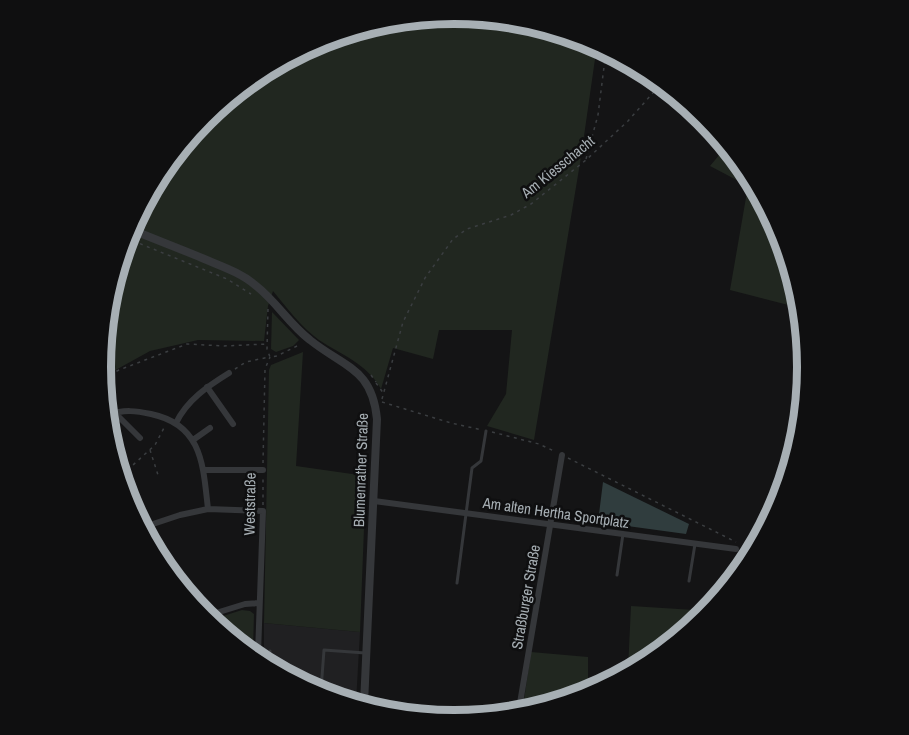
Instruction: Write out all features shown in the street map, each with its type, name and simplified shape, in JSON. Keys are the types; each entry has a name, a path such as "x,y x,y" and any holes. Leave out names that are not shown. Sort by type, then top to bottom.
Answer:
{"street":[{"name":"Blumenrather Straße","path":"139,233 241,275 268,296 297,329 356,371 370,387 376,400 377,419 364,699"},
{"path":"176,423 195,397 229,373"},
{"path":"207,387 233,424"},
{"path":"114,414 136,410 155,414 176,423 193,440 202,460 208,509"},
{"path":"115,416 140,438"},
{"path":"193,440 210,428"},
{"name":"Straßburger Straße","path":"520,704 562,455"},
{"path":"204,470 263,470"},
{"name":"Am alten Hertha Sportplatz","path":"374,501 736,549"},
{"path":"149,525 208,509 263,511"},
{"name":"Weststraße","path":"258,649 263,511"},
{"path":"215,613 245,604 259,603"}],"lane":[{"path":"457,583 472,468 481,461 486,431"},
{"path":"617,575 623,534"},
{"path":"689,581 695,544"},
{"path":"321,684 324,650 366,653"},
{"path":"270,651 270,656"}],"path":[{"path":"586,160 598,115 605,59"},
{"name":"Am Kiesschacht","path":"486,431 451,423 382,401 403,322 425,278 453,239 467,229 512,215 531,204 586,160 628,121 656,89"},
{"path":"135,242 227,279 255,296"},
{"path":"270,357 267,353 268,306 273,311"},
{"path":"229,373 246,362 277,356 304,343 299,338"},
{"path":"111,374 186,344 224,346 267,344"},
{"name":"Weststraße","path":"263,511 265,369 270,357"},
{"path":"371,375 376,383"},
{"path":"127,470 155,445 169,420"},
{"path":"486,431 539,444 747,547"},
{"path":"149,450 158,475"},
{"path":"733,568 736,549"}],"shaded area":[{"path":"432,25 477,25 522,31 565,42 596,54 534,440 487,426 506,394 512,330 439,330 433,359 393,348 381,389 361,366 319,340 306,329 273,291 268,306 264,341 198,340 150,351 111,372 114,323 118,300 137,236 157,196 196,141 228,109 264,82 303,59 344,42 387,31"},
{"path":"722,152 745,184 710,166"},
{"path":"748,189 763,216 780,257 792,306 730,290"},
{"path":"272,312 299,340 293,346 276,352 271,349"},
{"path":"303,352 296,466 366,476 360,632 264,623 269,370 271,365"},
{"path":"603,482 689,524 686,534 598,522"},
{"path":"631,606 697,610 664,640 628,664"},
{"path":"242,610 254,614 253,646 228,626 220,617"},
{"path":"264,623 360,632 356,696 303,676 264,653"},
{"path":"531,652 588,657 588,678 599,679 565,693 535,701 524,700"}]}
